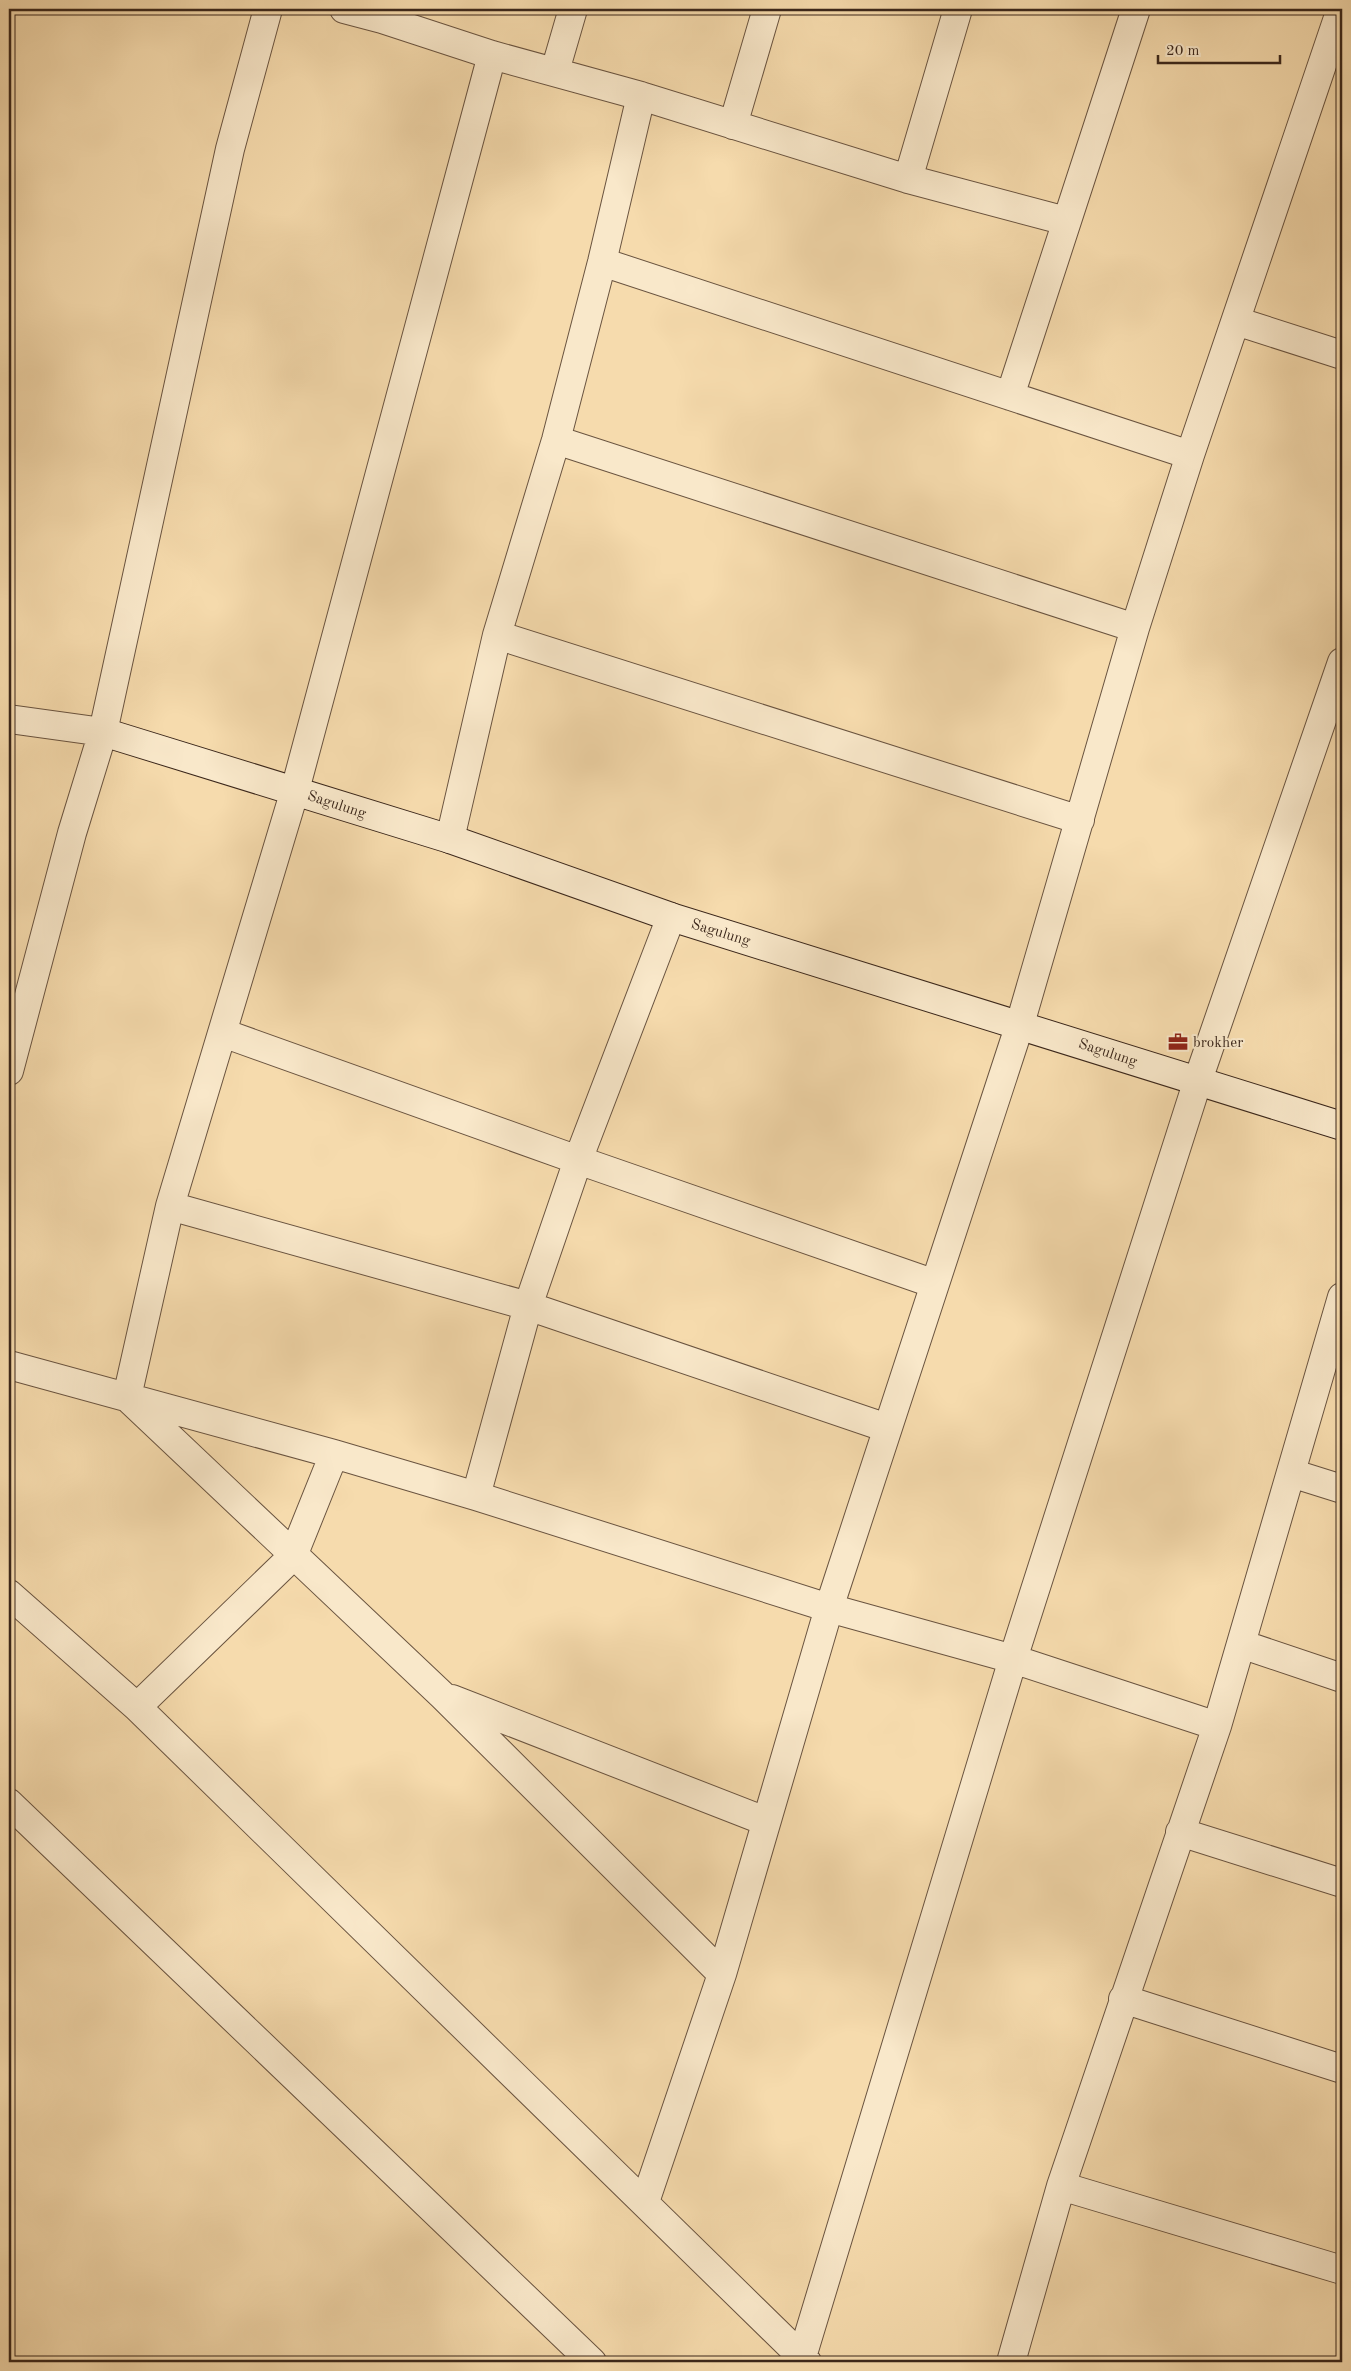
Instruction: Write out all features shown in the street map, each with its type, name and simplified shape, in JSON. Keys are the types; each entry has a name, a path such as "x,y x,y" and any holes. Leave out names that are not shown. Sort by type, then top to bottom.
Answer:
{"street":[{"path":"9,1072 72,833 102,732 230,149 268,9"},
{"path":"344,9 383,14 492,55 641,96 908,179 1066,221"},
{"path":"555,71 573,9"},
{"path":"733,125 767,9"},
{"path":"908,179 958,9"},
{"path":"1010,396 1136,9"},
{"path":"645,2202 722,1974 765,1821 829,1608 1020,1024 1135,628 1190,455 1341,9"},
{"path":"127,1396 170,1206 224,1033 295,790 492,55"},
{"path":"450,839 497,635 556,440 602,262 641,96"},
{"path":"602,262 1190,455"},
{"path":"1236,320 1342,354"},
{"path":"556,440 1135,628"},
{"path":"497,635 1080,820"},
{"path":"9,1594 137,1707 805,2360 1013,1659 1198,1080 1342,662"},
{"name":"Sagulung","path":"9,719 102,732 295,790 450,839 672,917 1342,1126"},
{"path":"476,1496 528,1306 578,1160 672,917"},
{"path":"224,1033 578,1160 935,1284"},
{"path":"170,1206 528,1306 887,1428"},
{"path":"1018,2360 1061,2186 1217,1726 1342,1297"},
{"path":"9,1365 334,1454 476,1496 829,1608 1013,1659 1217,1726"},
{"path":"127,1396 293,1556 443,1696 722,1974"},
{"path":"137,1707 293,1556 334,1454"},
{"path":"1291,1473 1342,1489"},
{"path":"1241,1644 1342,1678"},
{"path":"443,1696 765,1821"},
{"path":"9,1803 592,2362"},
{"path":"1180,1832 1342,1883"},
{"path":"1123,1999 1342,2069"},
{"path":"1061,2186 1342,2270"}],"place":[{"name":"brokher","path":"1178,1042"}]}
